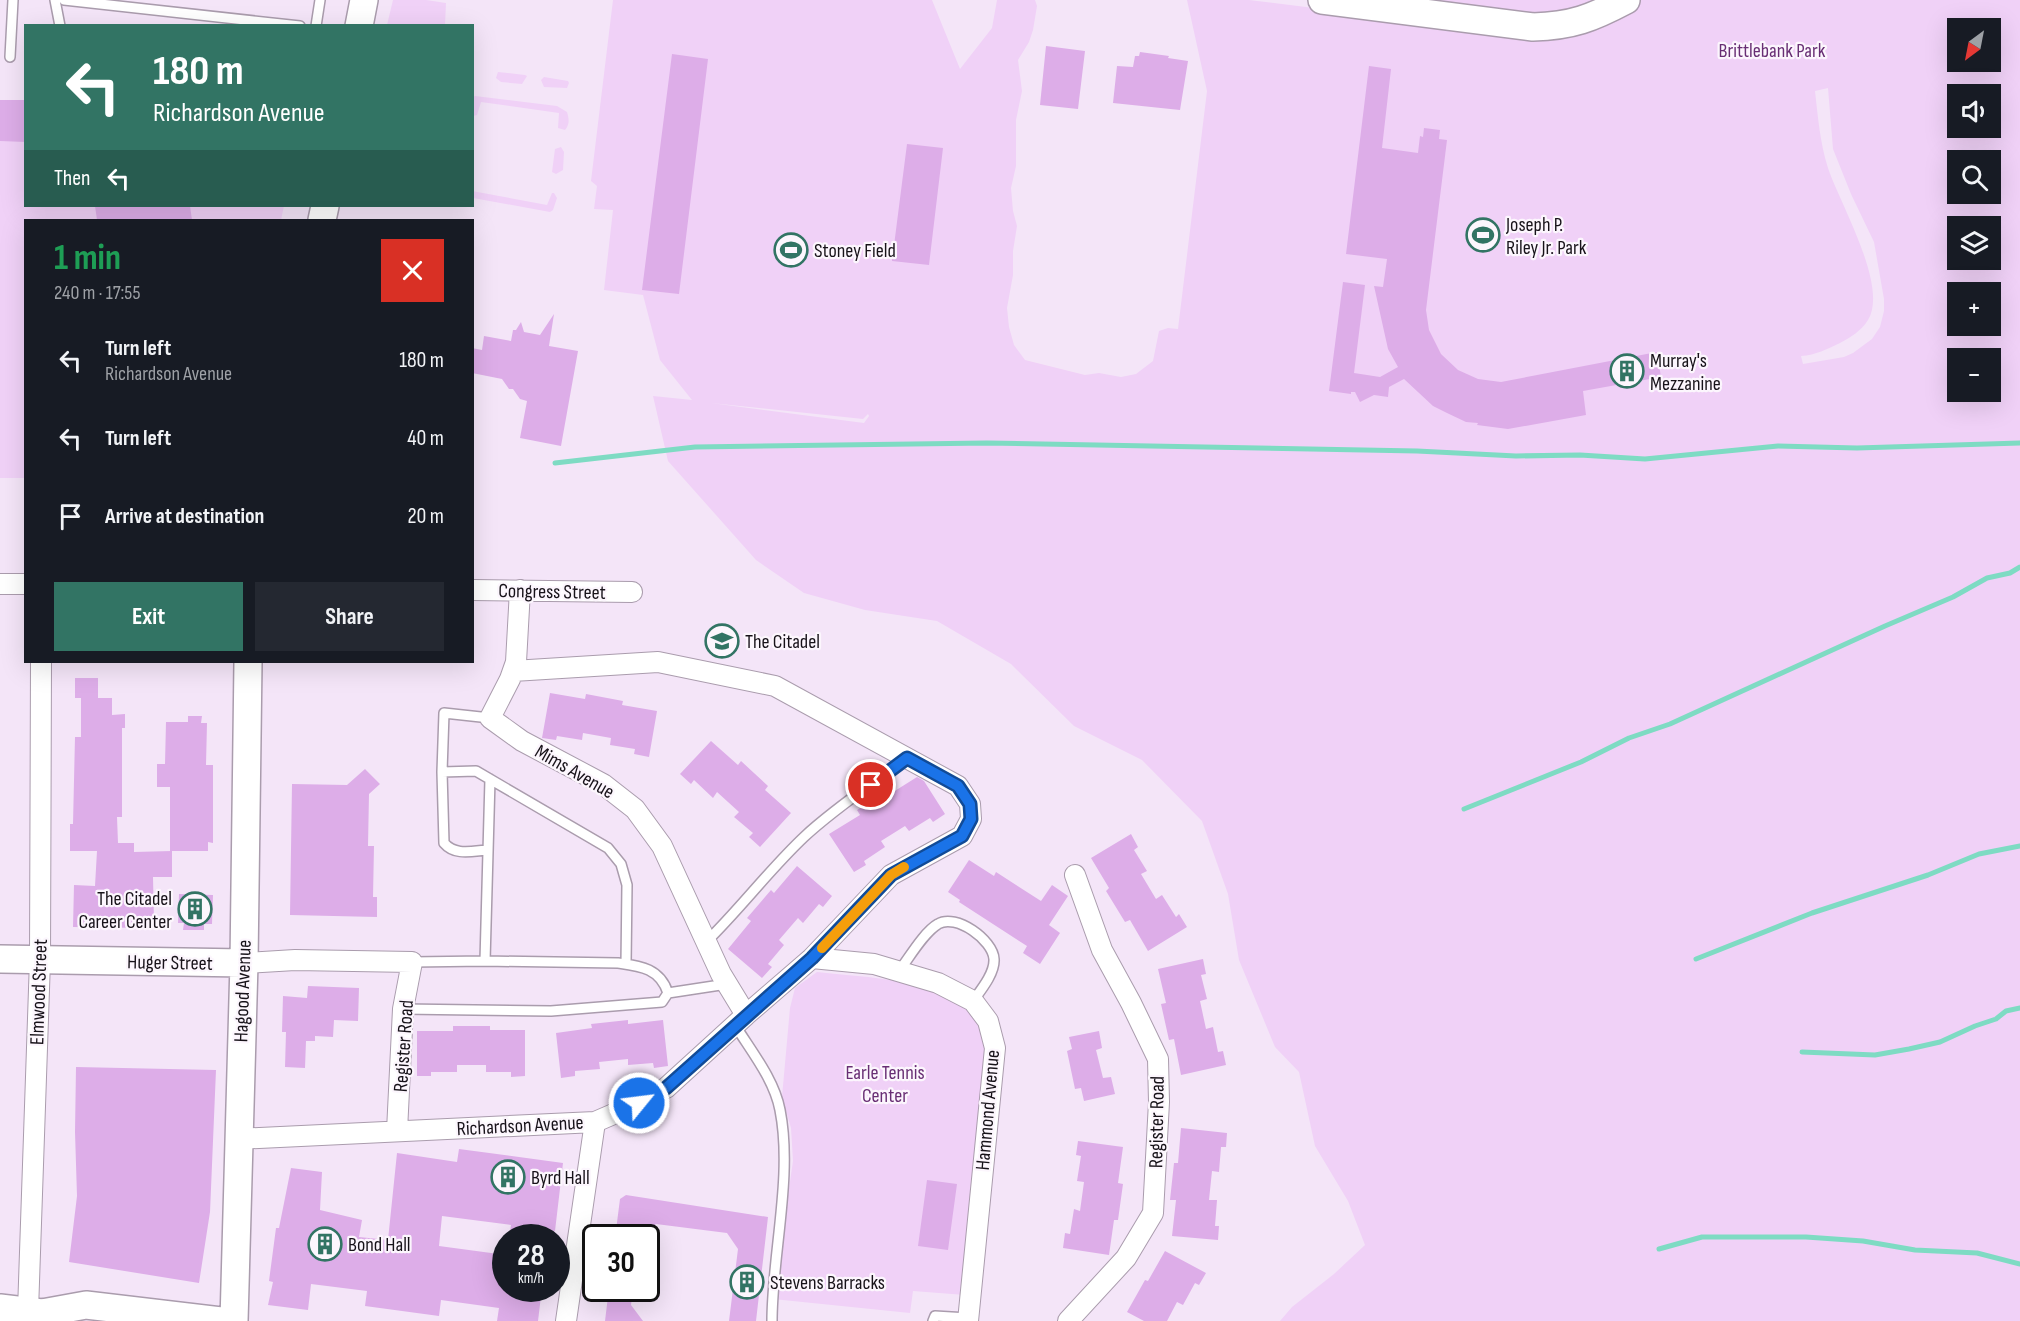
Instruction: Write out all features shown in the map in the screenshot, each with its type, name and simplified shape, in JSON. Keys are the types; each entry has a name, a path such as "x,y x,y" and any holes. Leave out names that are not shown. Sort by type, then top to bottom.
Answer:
{"street":[{"path":"360,24 364,0"},
{"path":"1322,0 1423,6 1533,27 1560,26 1589,19 1626,0"},
{"path":"0,584 24,584"},
{"name":"Congress Street","path":"474,590 632,592"},
{"path":"490,718 513,670 518,646 520,590"},
{"name":"Richardson Avenue","path":"237,1139 595,1122 639,1103 666,1088 812,958 891,875 962,836 971,819 970,804 958,786 775,686 658,662 513,670"},
{"name":"Elmwood Street","path":"39,1316 41,663"},
{"name":"Hagood Avenue","path":"234,1321 237,1139 244,963 248,663"},
{"name":"Mims Avenue","path":"490,718 522,741 603,784 635,809 662,846 727,984 741,1020"},
{"name":"Register Road","path":"1068,1321 1126,1258 1153,1213 1159,1102 1158,1059 1102,950 1075,874"},
{"path":"812,958 874,964 938,983 973,1000"},
{"name":"Huger Street","path":"0,959 244,963 295,960 412,962"},
{"name":"Register Road","path":"397,1131 403,1009 412,962"},
{"name":"Hammond Avenue","path":"968,1320 995,1048 988,1021 973,1000"},
{"path":"566,1321 595,1122"},
{"path":"0,1308 39,1316 86,1305 221,1321"}],"lane":[{"path":"10,57 13,0"},
{"path":"55,0 60,24"},
{"path":"64,0 282,24"},
{"path":"316,24 320,0"},
{"path":"0,27 11,28"},
{"path":"488,850 460,852 448,848 444,843 442,772 444,713 490,718"},
{"path":"706,942 781,861 817,826 907,758"},
{"path":"442,772 476,771 608,848 621,864 627,885 626,964"},
{"path":"485,960 490,780"},
{"path":"899,972 936,924 954,921 962,924 986,941 994,958 994,966 973,1000"},
{"path":"412,962 485,960 626,964 639,966 655,973 664,983 668,993"},
{"path":"403,1009 551,1011 662,1002 668,993 727,984"},
{"path":"741,1020 780,1108 784,1152 772,1321"},
{"path":"933,1321 936,1316 968,1320"}],"green space":[{"path":"393,0 426,0 446,3 445,24 387,24"},
{"name":"Brittlebank Park","path":"613,0 932,0 960,69 992,28 997,0 1035,0 1037,6 1033,30 1018,60 1022,91 1016,120 1016,166 1011,188 1017,226 1013,251 1013,275 1007,308 1009,327 1014,345 1025,360 1085,375 1099,373 1121,377 1136,374 1153,361 1159,331 1168,328 1178,329 1207,91 1187,0 1249,0 1530,35 1633,5 1640,0 2020,0 2020,1321 1280,1321 1292,1307 1334,1274 1365,1245 1348,1201 1315,1146 1299,1072 1275,1047 1239,960 1228,894 1202,821 1142,760 1074,726 1011,664 937,621 865,610 804,593 756,560 668,461 653,396 692,400 660,360 643,295 604,290 613,210 594,209 597,186 591,181","holes":["1828,88 1833,149 1874,242 1884,311 1880,327 1872,339 1853,353 1844,357 1803,364 1801,356 1826,349 1859,331 1868,320 1873,305 1872,287 1860,244 1825,159 1815,91","711,403 863,419 868,414 864,423"]},
{"path":"1439,0 1611,0 1548,17"},
{"path":"498,72 527,76 522,84 501,82 496,78"},
{"path":"544,77 569,83 567,88 544,87 541,80"},
{"path":"474,96 557,106 567,112 568,124 565,130 558,128 559,113 481,102 477,115 474,116"},
{"path":"0,100 24,100 24,207 284,207 281,219 24,219 24,478 0,478"},
{"path":"561,147 564,152 563,170 556,174 552,172 555,149"},
{"path":"474,191 547,205 554,193 557,198 550,212 474,198"},
{"name":"Earle Tennis Center","path":"817,972 902,982 943,994 961,1004 975,1018 987,1038 965,1295 913,1291 910,1313 773,1299 793,1161 791,1128 782,1097 790,1008 795,988"}],"building":[{"path":"1046,46 1085,51 1078,109 1040,105"},
{"path":"1140,52 1188,61 1180,110 1113,103 1117,66 1133,67 1135,56 1139,56"},
{"path":"672,54 708,59 679,294 642,290"},
{"path":"1369,66 1391,69 1382,148 1418,153 1420,136 1423,137 1424,128 1440,130 1439,139 1447,140 1426,310 1429,330 1441,354 1458,370 1478,379 1501,382 1657,352 1661,377 1583,391 1586,415 1508,429 1477,425 1478,423 1466,422 1447,413 1433,406 1404,379 1389,387 1388,397 1374,395 1360,402 1355,392 1351,394 1329,391 1343,282 1365,285 1354,373 1380,377 1398,367 1388,349 1374,286 1383,287 1387,259 1346,254"},
{"path":"0,100 24,100 24,142 0,141"},
{"path":"907,144 943,148 929,265 892,261"},
{"path":"95,207 190,207 192,219 97,219"},
{"path":"554,314 549,346 578,351 561,446 520,438 527,401 520,399 502,379 474,373 474,348 482,350 484,336 511,341 513,330 516,330 521,322 524,332 540,335"},
{"path":"75,678 98,678 98,698 112,698 112,715 125,714 125,728 122,728 122,817 117,817 118,843 134,843 134,852 172,851 172,877 153,877 154,922 145,922 145,928 73,927 74,885 95,886 97,851 70,851 70,824 73,824 75,737 81,737 81,698 75,698"},
{"path":"550,693 585,699 586,694 623,701 622,705 657,711 649,757 634,754 635,749 610,745 611,738 583,733 582,740 557,736 556,740 542,738"},
{"path":"188,716 202,716 201,723 207,723 206,765 213,765 213,843 208,842 208,851 170,851 170,787 157,787 157,764 165,764 166,722 188,722"},
{"path":"711,741 738,765 741,761 768,786 765,790 791,813 760,847 749,837 753,833 734,817 739,812 717,792 713,798 694,780 691,784 680,774"},
{"path":"365,769 380,784 369,794 368,846 374,846 373,897 377,897 377,917 290,915 292,784 347,785"},
{"path":"917,777 924,781 945,814 933,822 930,818 909,831 905,826 881,841 885,847 864,861 866,865 854,872 829,834 860,815 857,810 888,790 890,794"},
{"path":"1131,834 1138,847 1134,850 1147,871 1141,874 1156,899 1162,895 1176,917 1179,914 1187,927 1148,951 1130,920 1125,922 1106,891 1109,888 1091,858"},
{"path":"969,860 994,876 996,872 1041,901 1052,885 1068,896 1049,925 1060,933 1040,964 1023,953 1027,946 959,902 960,900 948,892"},
{"path":"797,866 832,896 823,907 819,904 803,923 798,918 779,940 784,945 768,964 772,967 762,978 728,949 751,921 747,918 771,890 774,893"},
{"name":"The Citadel Career Center","path":"179,894 213,895 212,924 204,924 204,930 183,930 184,923 178,923"},
{"path":"1203,959 1206,974 1201,975 1207,999 1200,1001 1206,1029 1213,1027 1218,1052 1223,1051 1226,1065 1181,1075 1174,1039 1169,1040 1161,1004 1166,1003 1158,969"},
{"path":"308,986 359,988 358,1021 334,1020 333,1037 315,1036 315,1041 306,1041 305,1068 285,1067 286,1032 282,1032 283,996 307,998"},
{"path":"628,1020 628,1024 663,1020 668,1066 654,1068 653,1063 628,1065 628,1059 599,1062 600,1069 575,1071 575,1076 561,1078 556,1033 592,1028 591,1024"},
{"path":"453,1026 490,1026 490,1030 525,1030 525,1076 511,1077 511,1072 486,1072 486,1065 457,1065 457,1072 431,1072 431,1076 417,1076 417,1031 453,1031"},
{"path":"1099,1031 1102,1048 1096,1050 1103,1078 1111,1077 1115,1094 1084,1101 1081,1088 1075,1089 1067,1051 1072,1049 1069,1037"},
{"path":"76,1067 216,1070 210,1212 199,1283 69,1262 77,1196"},
{"path":"1181,1128 1227,1133 1226,1147 1221,1147 1219,1172 1212,1171 1209,1200 1217,1200 1215,1226 1219,1226 1218,1240 1172,1236 1176,1200 1170,1200 1174,1163 1178,1163"},
{"path":"1078,1141 1123,1147 1118,1183 1123,1184 1118,1220 1114,1220 1109,1255 1063,1248 1065,1233 1070,1234 1074,1209 1080,1211 1084,1182 1077,1181 1081,1156 1076,1155"},
{"path":"459,1149 563,1163 556,1224 503,1224 442,1216 439,1246 492,1253 492,1302 540,1302 538,1321 497,1321 499,1308 441,1300 439,1316 365,1306 367,1291 311,1284 308,1310 268,1305 273,1282 269,1281 276,1228 279,1228 291,1168 322,1172 320,1210 362,1220 359,1237 388,1240 397,1153 457,1162"},
{"path":"927,1180 957,1184 948,1250 918,1246"},
{"name":"Stevens Barracks","path":"626,1195 768,1217 756,1321 729,1321 738,1249 727,1233 660,1224 617,1224 620,1199"},
{"path":"1165,1251 1206,1273 1199,1285 1195,1283 1183,1305 1177,1302 1167,1321 1144,1321 1127,1312"},
{"path":"607,1302 631,1302 631,1305 643,1321 605,1321"}],"waterway":[{"path":"555,463 695,447 987,443 1417,451 1645,459 1778,446 1857,448 2020,443"},
{"path":"1464,809 1581,762 1629,738 1670,724 1953,597 1987,578 2010,573 2020,567"},
{"path":"1696,959 1812,913 1928,875 1979,854 2020,846"},
{"path":"1802,1052 1875,1055 1909,1049 1940,1042 1996,1019 2006,1011 2020,1008"},
{"path":"1659,1249 1702,1237 1806,1237 1863,1241 1915,1250 1977,1253 2020,1264"}],"slow traffic":[{"path":"822,948 891,875 904,867"}],"place":[{"name":"Joseph P. Riley Jr. Park","path":"1483,235"},
{"name":"Stoney Field","path":"791,250"},
{"name":"Murray's Mezzanine","path":"1627,371"},
{"name":"The Citadel","path":"722,641"},
{"name":"The Citadel Career Center","path":"195,909"},
{"name":"Byrd Hall","path":"508,1177"},
{"name":"Bond Hall","path":"325,1244"},
{"name":"Stevens Barracks","path":"747,1282"}],"route":[{"path":"639,1103 666,1088 812,958 891,875 962,836 971,819 970,804 958,786 907,758 871,785"}]}
